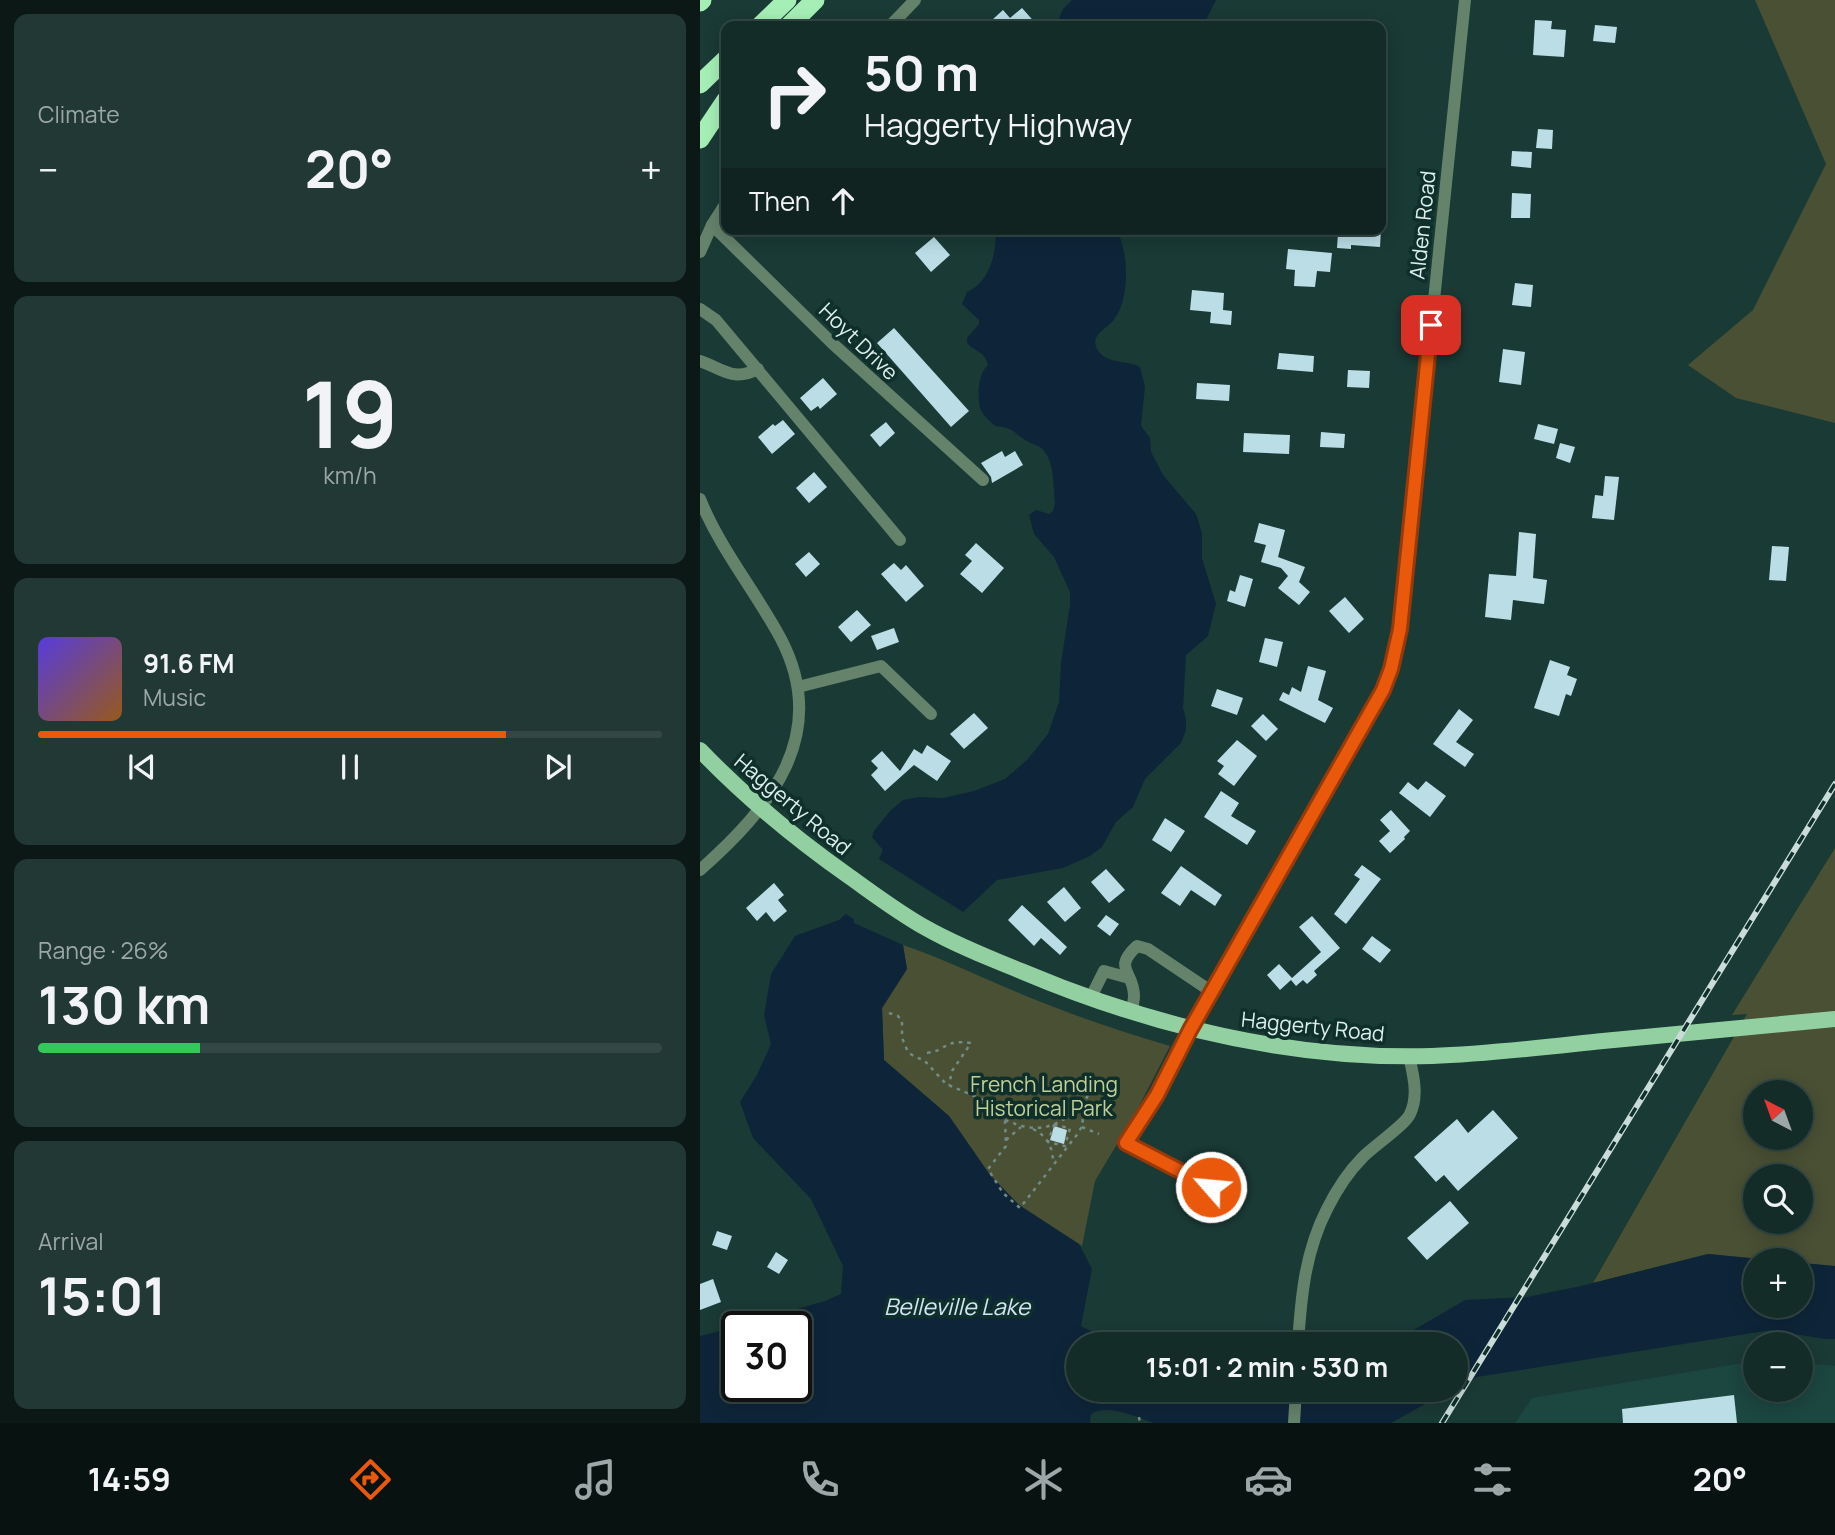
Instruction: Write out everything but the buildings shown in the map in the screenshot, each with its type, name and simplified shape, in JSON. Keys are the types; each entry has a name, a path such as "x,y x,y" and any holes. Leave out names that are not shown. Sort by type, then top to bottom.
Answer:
{"highway":[{"path":"765,21 787,0"},
{"path":"794,21 815,0"},
{"path":"700,84 721,64"},
{"path":"700,139 721,108"}],"main road":[{"name":"Haggerty Road","path":"700,750 760,808 816,853 925,928 1090,999 1190,1030 1306,1051 1409,1056 1500,1052 1835,1019"}],"street":[{"path":"895,21 915,0"},
{"name":"Alden Road","path":"1211,1187 1126,1143 1157,1095 1190,1030 1383,690 1396,650 1465,0"},
{"path":"700,253 721,211"},
{"name":"Hoyt Drive","path":"712,225 721,234"},
{"name":"Hoyt Drive","path":"722,235 832,343 984,480"},
{"path":"700,309 716,320 900,540"},
{"path":"700,360 732,375 748,374 758,369"},
{"path":"700,499 793,664 798,687 799,728 787,766 760,808 737,837 700,870"},
{"path":"798,687 881,666 931,714"},
{"path":"1131,1013 1134,995 1123,965 1137,946 1148,949 1212,992"},
{"path":"1090,999 1104,971 1129,978"},
{"path":"1299,1332 1306,1262 1314,1236 1327,1209 1362,1158 1410,1116 1414,1090 1409,1056"},
{"path":"1294,1423 1295,1402"}],"path":[{"path":"889,1013 898,1016 902,1021 902,1038 908,1052 924,1060 948,1085 993,1104 1004,1120 1006,1146 988,1169 1003,1193 1020,1208 1082,1127 1081,1107"},
{"path":"926,1053 934,1052 955,1041 971,1043 952,1071 948,1085"},
{"path":"1033,1129 1064,1120 1081,1107 1093,1087"},
{"path":"1004,1120 1042,1134 1052,1149 1053,1165"},
{"path":"1048,1142 1065,1146 1070,1128 1054,1125"},
{"path":"1048,1142 1054,1125"},
{"path":"1006,1140 1021,1127"},
{"path":"1082,1127 1099,1134"},
{"path":"1139,1418 1140,1423"}],"shaded area":[{"path":"1743,1363 1743,1402 1813,1402 1813,1364 1835,1366 1835,1423 1515,1423 1532,1398"}],"green space":[{"path":"1755,0 1835,0 1835,423 1736,398 1688,365 1753,310 1826,164"},
{"path":"1835,848 1835,1266 1813,1264 1813,1248 1743,1248 1743,1257 1708,1254 1593,1283 1747,1014 1732,1015"},
{"name":"French Landing Historical Park","path":"903,945 1067,1012 1170,1046 1135,1114 1095,1181 1082,1246 1019,1205 990,1175 949,1116 884,1060 882,1008 907,969"}],"water":[{"path":"1072,0 1216,0 1206,21 1058,21 1063,9"},
{"path":"996,235 1119,235 1126,274 1123,298 1115,318 1096,338 1096,346 1100,353 1109,359 1140,367 1145,386 1141,426 1150,438 1151,452 1163,475 1196,514 1202,533 1202,558 1216,604 1208,636 1186,655 1183,708 1186,730 1181,743 1145,779 1133,807 1116,822 1102,847 1090,856 1063,868 997,880 963,912 879,859 883,850 872,837 890,811 903,800 919,797 943,798 974,791 1005,779 1027,760 1048,734 1059,702 1070,592 1054,557 1034,534 1029,515 1036,510 1049,514 1053,511 1055,503 1052,468 1041,448 1010,429 995,426 982,413 979,385 988,365 987,360 967,343 967,338 979,324 979,320 962,304 967,292 987,274"},
{"name":"Belleville Lake","path":"846,914 854,919 854,923 903,945 907,969 882,1008 884,1060 949,1116 990,1175 1019,1205 1079,1244 1092,1269 1081,1326 1092,1332 1066,1332 1066,1402 1429,1402 1391,1423 1154,1423 1122,1412 1106,1410 1091,1414 1090,1423 700,1423 700,1336 721,1331 721,1402 812,1402 812,1311 790,1311 841,1294 843,1266 811,1199 753,1138 740,1102 757,1075 771,1044 764,1015 771,974 795,936 839,920"},
{"path":"1708,1254 1743,1257 1743,1318 1813,1318 1813,1264 1835,1266 1835,1339 1813,1337 1813,1332 1743,1332 1743,1334 1477,1377 1468,1381 1468,1332 1410,1332 1465,1300 1527,1297"}],"railway":[{"path":"1442,1423 1835,784"}],"route":[{"path":"1211,1187 1126,1143 1157,1095 1190,1030 1383,690 1391,669 1400,629 1431,325"}]}
